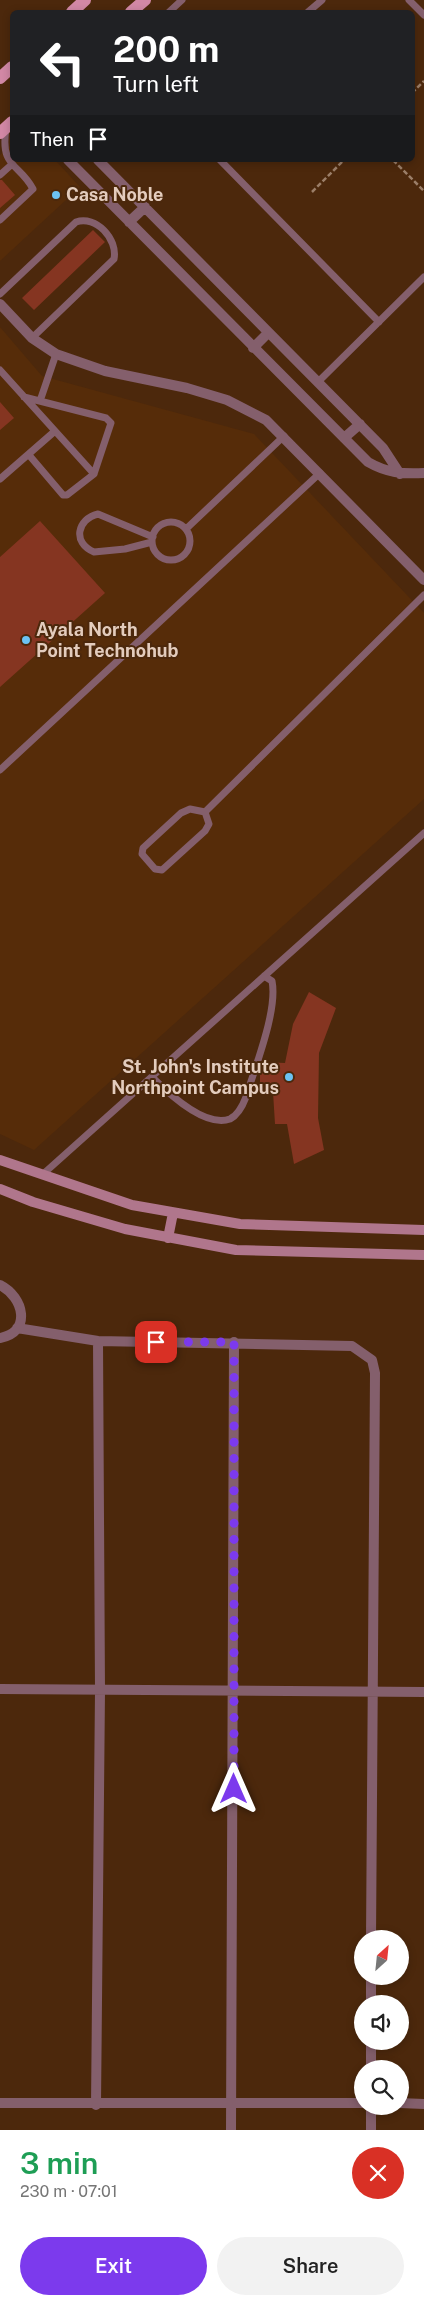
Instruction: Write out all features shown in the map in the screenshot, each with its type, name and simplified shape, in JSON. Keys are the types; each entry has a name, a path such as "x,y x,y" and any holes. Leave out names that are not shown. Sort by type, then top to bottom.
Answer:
{"main road":[{"path":"74,10 85,0"},
{"path":"134,10 145,0"},
{"path":"0,78 10,69"}],"street":[{"path":"70,162 368,462 381,470 400,474 424,473"},
{"path":"100,162 388,453 400,474"},
{"path":"129,222 145,208"},
{"path":"0,304 32,338 56,354 105,371 187,388 227,400 266,420 284,436 424,580"},
{"path":"253,348 268,333"},
{"path":"344,438 360,424"},
{"path":"0,1160 132,1204 172,1213 240,1224 424,1230"},
{"path":"0,1189 33,1202 125,1229 236,1250 424,1255"},
{"path":"168,1238 172,1213"},
{"path":"0,1285 12,1292 18,1300 21,1309 21,1319 17,1328 7,1337 0,1338"},
{"path":"17,1328 98,1342 234,1342 352,1346 372,1360 375,1373 371,1930"},
{"path":"96,2104 100,1691 98,1342"},
{"path":"231,2130 234,1342"},
{"path":"0,1689 424,1692"},
{"path":"0,2103 354,2103"},
{"path":"409,2103 424,2104"},
{"path":"371,2115 371,2130"}],"lane":[{"path":"171,10 182,0"},
{"path":"310,10 322,0"},
{"path":"410,0 424,15"},
{"path":"0,220 33,189 10,166 4,156 1,144 6,127"},
{"path":"222,162 379,322"},
{"path":"0,175 10,166"},
{"path":"0,294 76,222 86,219 93,221 114,242 116,250 114,259 32,338"},
{"path":"318,382 424,277"},
{"path":"40,401 56,354"},
{"path":"0,370 94,474"},
{"path":"24,397 109,420 110,423 94,474 65,495 28,454"},
{"path":"0,479 54,431"},
{"path":"186,529 284,436"},
{"path":"0,770 320,474"},
{"path":"152,540 98,514 90,516 83,522 80,530 83,544 94,552 125,549 152,540 157,529 168,523 181,525 189,534 189,547 187,552 177,559 165,559 160,556 152,540"},
{"path":"205,812 424,595"},
{"path":"190,809 205,812 209,824 205,831 162,870 155,869 142,854 143,848 181,813 190,809"},
{"path":"42,1175 424,833"},
{"path":"152,1077 168,1093 189,1108 215,1121 232,1118 240,1109 246,1097 270,1012 274,992 272,981 264,976"}],"path":[{"path":"415,90 424,81"},
{"path":"312,192 342,162"},
{"path":"395,162 424,191"}],"shaded area":[{"path":"10,146 10,162 57,162 80,187 0,261 0,155"},
{"path":"0,327 42,376 254,434 424,613 424,799 34,1150 0,1134"}],"building":[{"path":"0,180 15,195 0,208"},
{"path":"93,230 105,242 34,310 22,298"},
{"path":"0,402 14,418 0,430"},
{"name":"Ayala North Point Technohub","path":"40,521 105,593 0,687 0,557"},
{"name":"St. John's Institute Northpoint Campus","path":"309,992 336,1008 319,1053 318,1118 324,1150 294,1164 287,1124 275,1124 273,1092 260,1092 260,1070 263,1062 285,1063 293,1024"}],"place":[{"name":"Casa Noble","path":"56,195"},
{"name":"Ayala North Point Technohub","path":"26,640"},
{"name":"St. John's Institute Northpoint Campus","path":"289,1077"}],"route":[{"path":"156,1342 234,1342 234,1789"}]}
